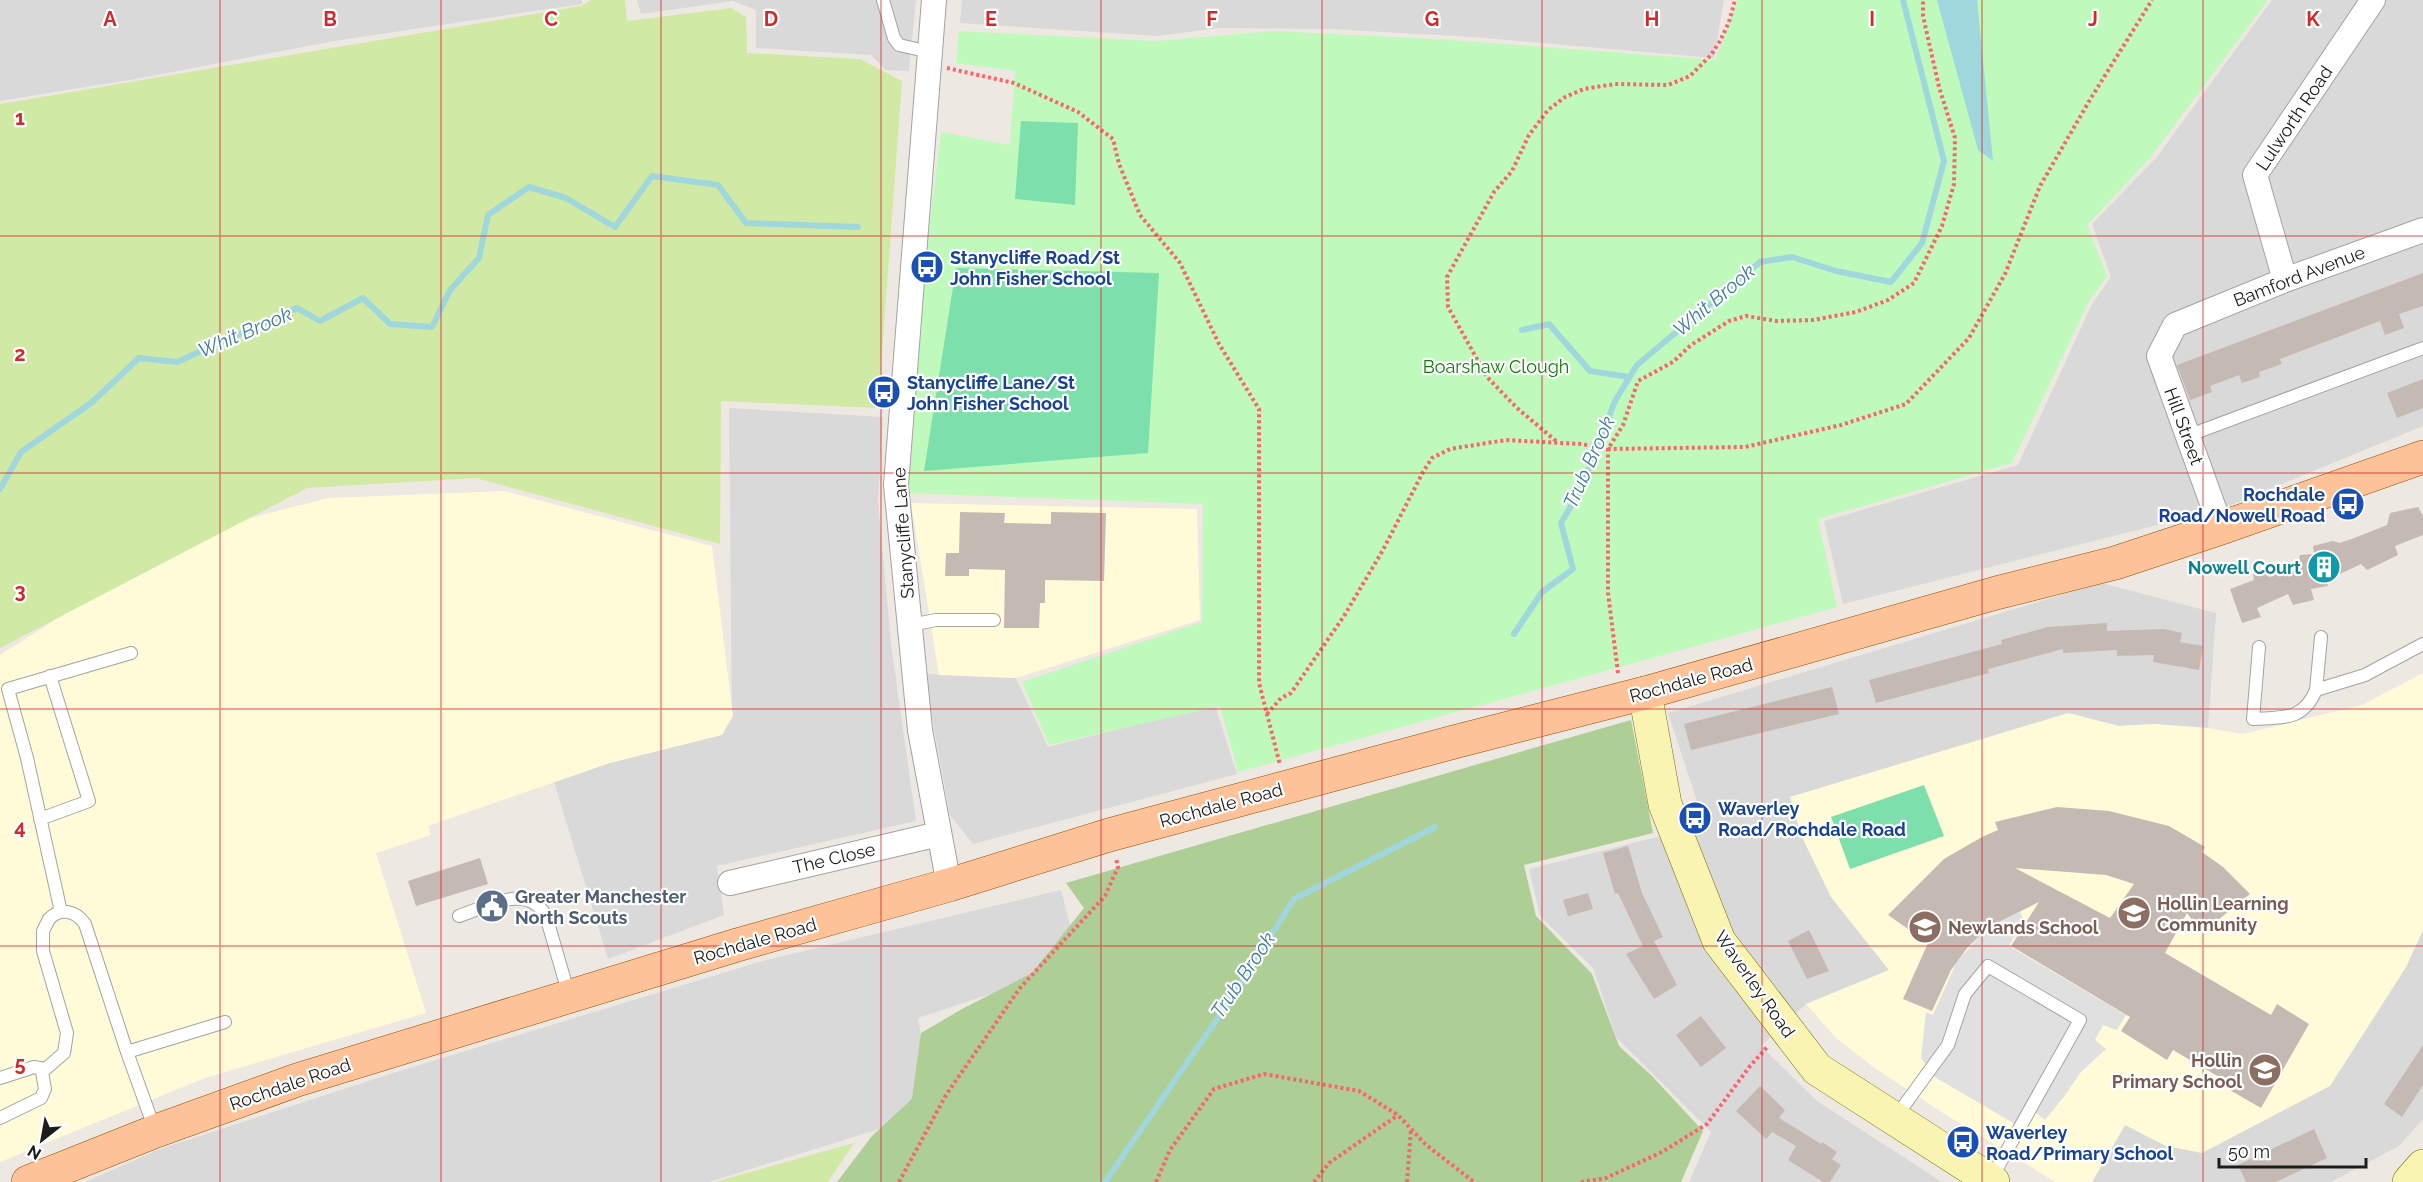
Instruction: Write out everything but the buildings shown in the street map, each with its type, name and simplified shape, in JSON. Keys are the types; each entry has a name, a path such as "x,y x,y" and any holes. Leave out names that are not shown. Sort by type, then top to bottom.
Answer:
{"main road":[{"name":"Rochdale Road","path":"28,1182 156,1131 297,1080 737,945 949,885 1108,835 1633,696 1996,593 2115,563 2423,457"}],"street":[{"name":"Stanycliffe Lane","path":"934,0 896,485 920,730 949,885"},
{"name":"Lulworth Road","path":"2285,280 2255,175 2373,0"},
{"name":"Bamford Avenue","path":"2175,325 2285,280 2423,230"},
{"name":"Hill Street","path":"2175,325 2159,356 2221,528"},
{"name":"Waverley Road","path":"1633,696 1665,804 1719,941 1817,1069 1991,1181"},
{"name":"The Close","path":"730,883 939,834"}],"lane":[{"path":"883,0 892,33 899,45 929,58"},
{"path":"2187,436 2423,348"},
{"path":"910,625 936,620 994,620"},
{"path":"2259,647 2253,719 2283,717 2302,711 2310,704 2316,690 2321,637"},
{"path":"2316,690 2365,675 2423,644"},
{"path":"61,912 27,758 8,689 131,653"},
{"path":"40,819 89,801 50,676"},
{"path":"459,916 521,897 532,900 540,906 546,916 570,997"},
{"path":"0,1118 41,1098 45,1089 41,1077 45,1069 64,1053 67,1040 42,940 49,919 61,912 75,914 85,924 127,1052 156,1131"},
{"path":"1895,1119 1948,1045 1965,994 1988,966 2080,1020 1991,1181"},
{"path":"127,1052 225,1022"},
{"path":"0,1078 34,1067 45,1069"}],"path":[{"path":"1557,442 1517,408 1487,376 1448,307 1447,277 1494,192 1512,171 1529,135 1548,110 1566,97 1584,89 1615,84 1668,86 1690,76 1711,55 1720,41 1729,22 1735,0"},
{"path":"1633,696 1608,593 1607,449 1623,425 1638,381 1673,362 1691,345 1729,321 1746,316 1776,321 1813,320 1856,312 1888,300 1914,283 1942,226 1954,184 1955,138 1938,87 1923,16 1923,0"},
{"path":"1267,714 1281,699 1291,693 1344,616 1383,550 1432,458 1450,449 1506,440 1585,444 1607,449 1744,447 1841,425 1906,404 1969,338 2005,274 2040,186 2152,0"},
{"path":"929,58 1014,83 1078,111 1113,139 1119,164 1140,215 1180,263 1219,344 1259,409 1259,683 1285,787"},
{"path":"900,1182 946,1095 1020,988 1105,896 1118,867"},
{"path":"1581,1182 1606,1178 1662,1152 1707,1124 1756,1058 1786,1029"},
{"path":"1156,1182 1170,1149 1214,1089 1264,1074 1359,1091 1398,1114 1425,1144 1474,1182"},
{"path":"1314,1182 1329,1163 1398,1114"},
{"path":"1407,1182 1411,1129"}],"shaded area":[{"path":"0,0 582,0 582,4 334,41 141,78 0,101"},
{"path":"637,0 916,0 909,71 886,70 871,55 756,48 756,10 733,1 641,14"},
{"path":"962,0 1724,0 1714,58 1473,37 1330,29 1219,28 1158,36 960,23"},
{"path":"2272,0 2423,0 2423,426 2221,509 1843,604 1824,521 2018,465 2092,304 2111,277 2092,224 2156,158"},
{"path":"729,408 883,417 878,501 891,644 916,821 717,866 724,915 608,959 554,782 732,716"},
{"path":"504,491 712,546 733,716 722,735 610,763 428,826 431,835 376,853 426,1013 205,1078 0,1162 0,655 192,533 328,498"},
{"path":"911,503 1197,509 1200,620 1016,678 939,675"},
{"path":"2101,583 2216,613 2208,728 2154,724 2119,726 2068,713 1831,897 1889,970 1806,1004 1761,1046 1817,1101 1942,1182 1689,1182 1711,1132 1616,1037 1593,968 1540,916 1529,869 1705,825 1668,713"},
{"name":"Hollin Learning Community","path":"2423,673 2423,930 2406,967 2330,1086 2202,1153 2166,1146 2125,1125 2092,1182 2055,1182 1876,1069 1836,1038 1806,1004 1889,970 1831,897 1801,835 1790,797 2068,713 2119,726 2154,724 2208,728 2243,734 2362,705"},
{"path":"924,674 1016,678 1048,747 1215,705 1237,774 973,844 950,815"},
{"path":"1061,890 1080,964 918,1018 934,1112 709,1182 85,1182 160,1149 393,1073 766,960"},
{"path":"2020,912 2024,921 2009,946 2126,1015 2117,1030 2103,1025 2095,1040 2106,1049 2081,1072 2045,1120 2035,1112 2025,1130 1933,1076 1921,1058 1926,1012 1933,1015 1956,963 1979,937"},
{"path":"2423,930 2423,1119 2399,1146 2331,1182 2092,1182 2125,1125 2166,1146 2330,1086 2406,967"}],"green space":[{"path":"591,0 625,0 627,21 731,8 746,17 747,53 860,59 902,81 878,408 721,401 720,544 476,478 307,488 0,648 0,104 581,6"},
{"name":"Boarshaw Clough","path":"1738,0 2268,0 2149,159 2087,225 2107,276 2088,303 2012,463 1818,519 1837,607 1238,772 1220,706 1049,745 1022,682 1202,622 1203,504 907,493 921,295 941,132 1010,145 1015,71 956,63 959,31 1156,41 1274,31 1452,40 1715,60"},
{"path":"1021,121 1078,123 1075,205 1015,199"},
{"path":"956,268 1159,273 1148,453 924,471"},
{"path":"1631,720 1653,833 1524,865 1536,916 1592,974 1619,1046 1652,1076 1703,1131 1681,1182 837,1182 872,1136 912,1099 921,1033 1032,973 1084,908 1066,883"},
{"path":"1924,785 1944,836 1850,869 1831,817"},
{"path":"854,1143 828,1182 715,1182"}],"water":[{"path":"1937,0 1977,0 1993,161 1978,150"}],"waterway":[{"name":"Whit Brook","path":"1514,634 1542,592 1573,569 1561,523 1581,489 1615,401 1637,365 1760,262 1792,257 1836,271 1891,282 1922,243 1944,161 1903,0"},
{"name":"Whit Brook","path":"0,489 21,452 91,403 139,358 177,362 297,308 320,321 363,298 390,324 432,327 450,290 479,258 488,215 529,187 566,198 615,227 652,176 718,185 746,223 858,227"},
{"name":"Whit Brook","path":"1522,330 1549,324 1590,371 1629,377"},
{"name":"Trub Brook","path":"1105,1182 1226,1006 1294,899 1435,827"}],"place":[{"name":"Stanycliffe Road/St John Fisher School","path":"927,267"},
{"name":"Stanycliffe Lane/St John Fisher School","path":"884,392"},
{"name":"Rochdale Road/Nowell Road","path":"2348,504"},
{"name":"Nowell Court","path":"2324,567"},
{"name":"Waverley Road/Rochdale Road","path":"1695,818"},
{"name":"Greater Manchester North Scouts","path":"492,906"},
{"name":"Hollin Learning Community","path":"2134,913"},
{"name":"Newlands School","path":"1925,927"},
{"name":"Hollin Primary School","path":"2265,1070"},
{"name":"Waverley Road/Primary School","path":"1963,1142"}]}
